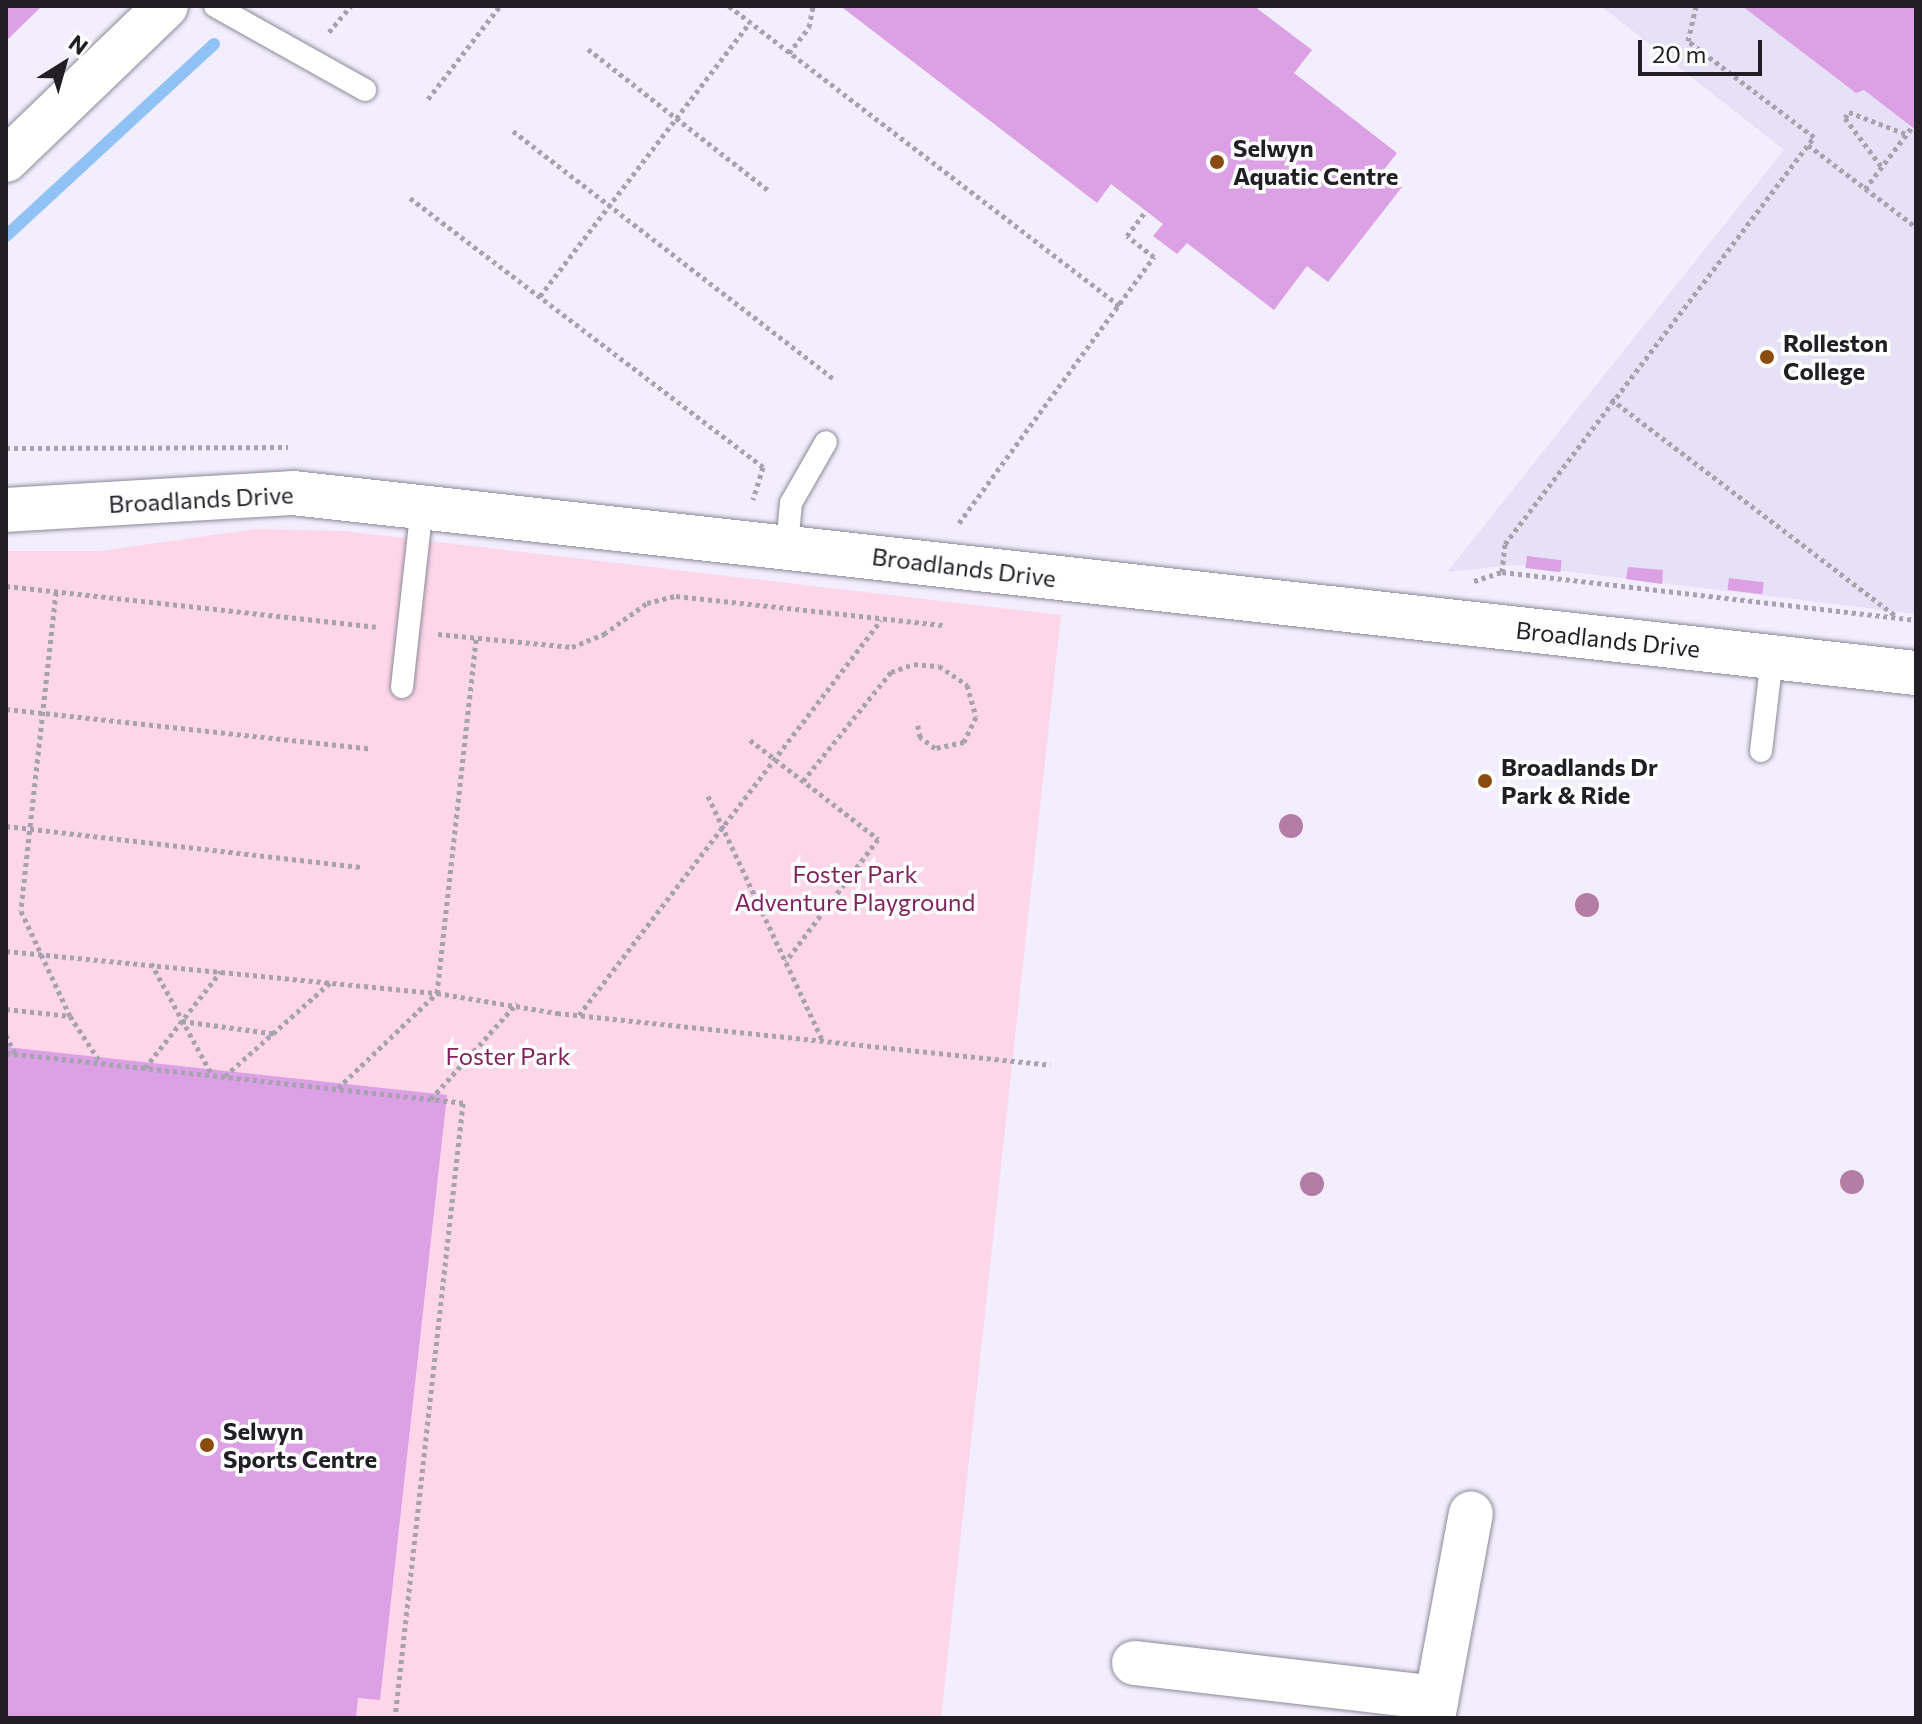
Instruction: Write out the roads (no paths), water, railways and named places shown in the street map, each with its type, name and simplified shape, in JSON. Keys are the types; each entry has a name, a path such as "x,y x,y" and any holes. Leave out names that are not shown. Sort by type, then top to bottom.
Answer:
{"main road":[{"path":"6,160 166,6"},
{"name":"Broadlands Drive","path":"8,508 234,492 422,506 1916,673"},
{"path":"1134,1663 1434,1708 1471,1513"}],"lane":[{"path":"215,6 365,90"},
{"path":"787,546 791,503 826,442"},
{"path":"402,687 422,506"},
{"path":"1761,751 1772,657"}],"waterway":[{"path":"6,236 214,44"}],"place":[{"name":"Selwyn Aquatic Centre","path":"1217,162"},
{"name":"Rolleston College","path":"1767,357"},
{"name":"Broadlands Dr Park & Ride","path":"1485,781"},
{"name":"Selwyn Sports Centre","path":"207,1445"}],"park label":[{"name":"Foster Park Adventure Playground","path":"855,888"},
{"name":"Foster Park","path":"508,1056"}]}
